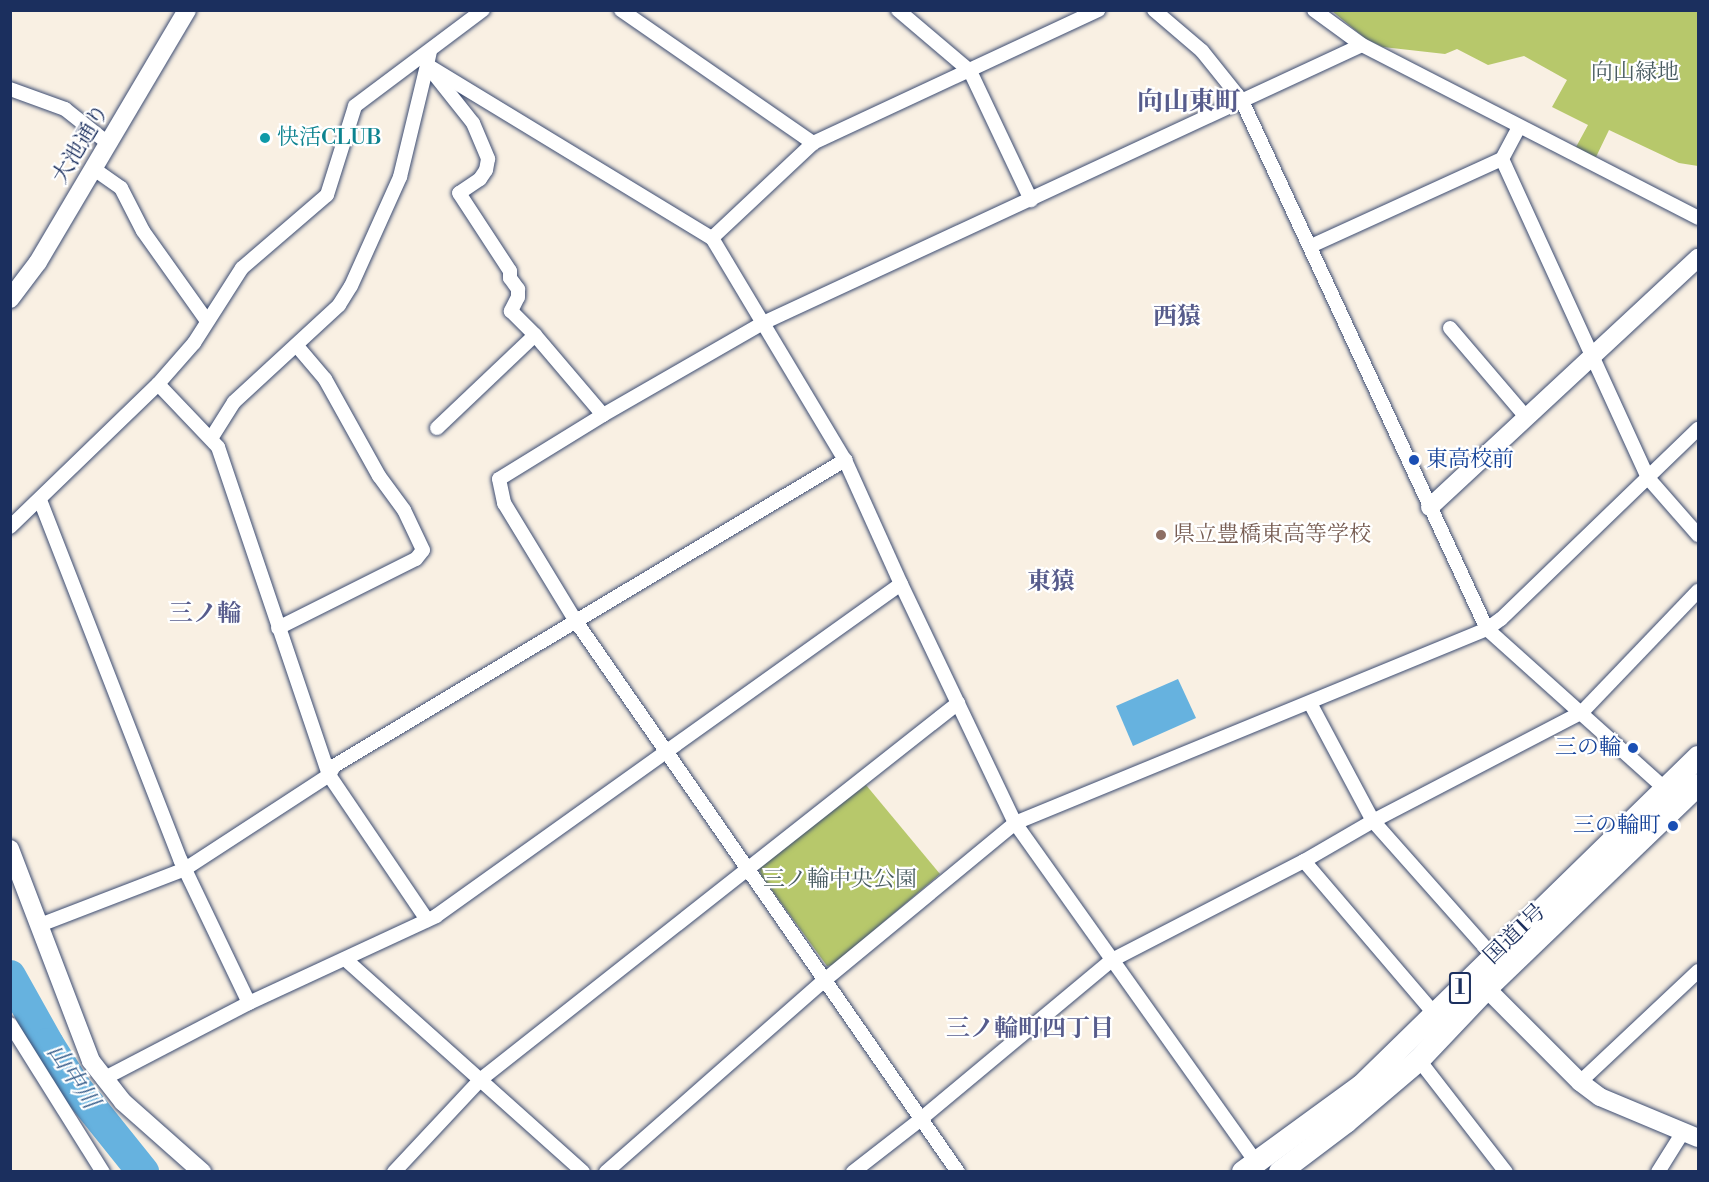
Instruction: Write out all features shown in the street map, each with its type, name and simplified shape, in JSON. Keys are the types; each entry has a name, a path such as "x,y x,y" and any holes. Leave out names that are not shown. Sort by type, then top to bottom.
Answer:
{"highway":[{"name":"国道1号","path":"1280,1172 1346,1122 1419,1060 1480,982 1672,795 1698,757"},
{"name":"国道1号","path":"1250,1168 1361,1086 1434,1013 1480,982 1493,956 1672,795 1698,784"}],"street":[{"name":"大池通り","path":"10,299 38,262 187,10"},
{"path":"10,527 40,501 158,384 194,343 242,268 327,195 355,106 428,58 483,10"},
{"path":"621,10 813,143"},
{"path":"898,10 970,71 1031,200"},
{"path":"712,238 813,143 1098,10"},
{"path":"1154,10 1202,51 1242,100 1487,629 1672,795"},
{"path":"1314,10 1362,45 1698,218"},
{"path":"958,1172 575,620 504,503 499,479 603,415 763,323 1362,45"},
{"path":"428,58 712,238 845,460 901,584 1015,823 1112,960 1250,1168"},
{"path":"428,58 473,123 488,159 486,170 480,179 459,193 510,271 510,278 518,289 518,297 510,311 535,335 603,415"},
{"path":"212,437 234,402 339,305 351,286 400,177 428,58"},
{"path":"10,89 65,110 109,144"},
{"path":"1311,246 1502,159 1519,127"},
{"path":"1502,159 1648,478 1698,535"},
{"path":"94,169 121,188 143,231 207,321"},
{"path":"1431,507 1698,258"},
{"path":"1450,328 1527,418"},
{"path":"437,428 535,335"},
{"path":"278,628 416,559 423,550 404,510 378,476 325,379 297,346"},
{"path":"158,384 212,437 218,447 329,775 427,920"},
{"path":"606,1172 826,980 1015,823 1487,629 1501,619 1698,429"},
{"path":"40,925 185,869 329,775 334,766 845,460"},
{"path":"40,501 185,869 249,1003"},
{"path":"103,1079 249,1003 427,920 901,584"},
{"path":"854,1172 1112,960 1304,861 1372,821 1582,712 1698,591"},
{"path":"394,1172 480,1080 958,703"},
{"path":"1310,703 1372,821 1493,956"},
{"path":"10,849 91,1061 123,1102 202,1172"},
{"path":"1304,861 1434,1013"},
{"path":"345,959 583,1172"},
{"path":"1580,1082 1698,971"},
{"path":"1480,982 1580,1082 1600,1097 1691,1135 1658,1172"},
{"path":"10,1024 103,1172"},
{"path":"1419,1060 1506,1172"}],"green space":[{"name":"向山緑地","path":"1332,11 1698,11 1698,166 1679,163 1609,130 1596,157 1576,147 1588,125 1552,107 1567,80 1524,56 1488,65 1457,49 1445,54 1383,47 1366,39"},
{"name":"三ノ輪中央公園","path":"866,785 940,874 833,965 827,966 761,875 759,866"}],"water":[{"path":"1178,679 1196,718 1133,746 1116,706"}],"waterway":[{"name":"山中川","path":"10,976 75,1087 143,1172"}],"place":[{"name":"快活CLUB","path":"265,138"},
{"name":"東高校前","path":"1414,460"},
{"name":"県立豊橋東高等学校","path":"1161,535"},
{"name":"三の輪","path":"1633,748"},
{"name":"三の輪町","path":"1673,826"}],"district":[{"name":"向山東町","path":"1189,103"},
{"name":"西猿","path":"1177,318"},
{"name":"東猿","path":"1051,583"},
{"name":"三ノ輪","path":"205,615"},
{"name":"三ノ輪町四丁目","path":"1030,1030"}]}
